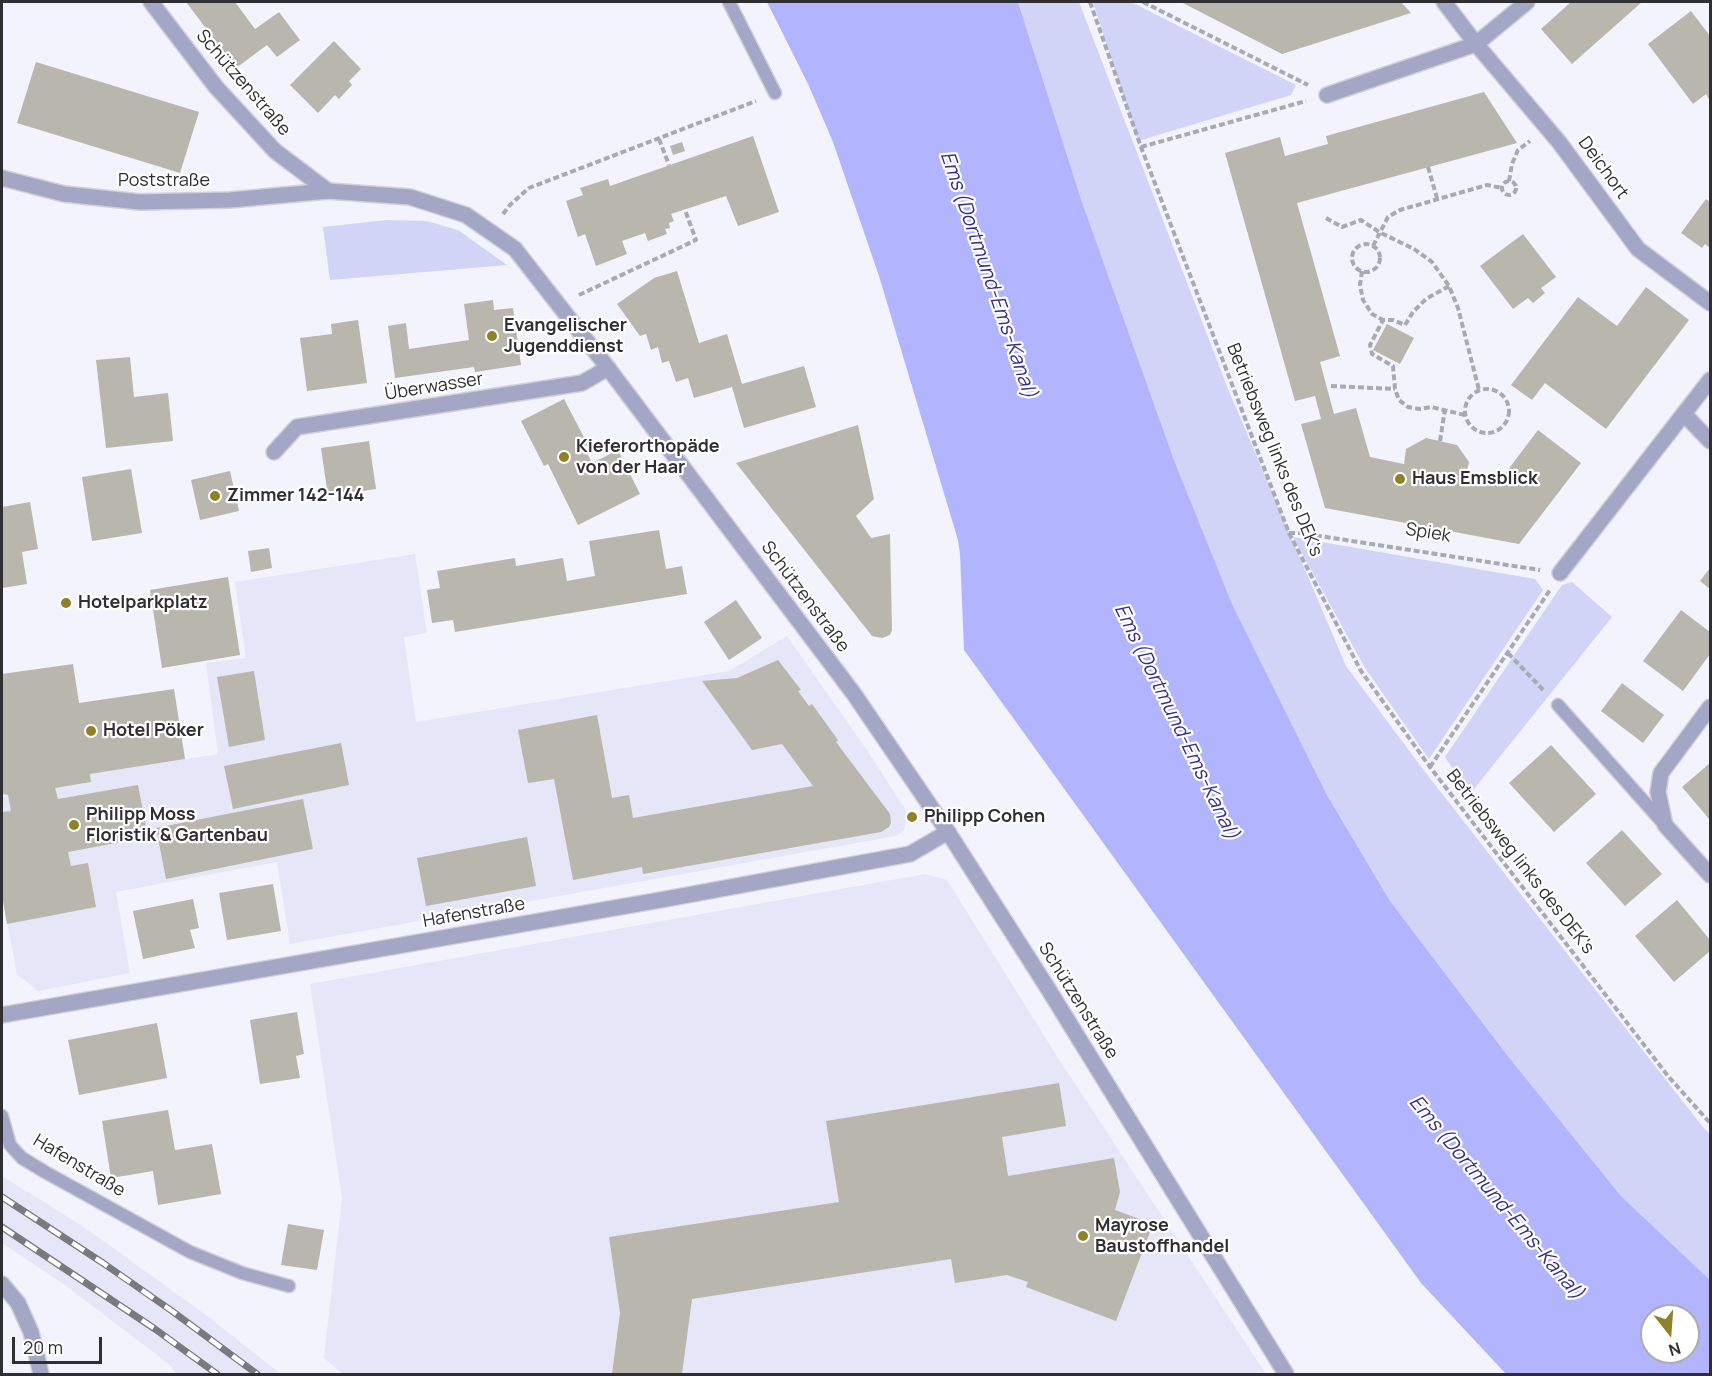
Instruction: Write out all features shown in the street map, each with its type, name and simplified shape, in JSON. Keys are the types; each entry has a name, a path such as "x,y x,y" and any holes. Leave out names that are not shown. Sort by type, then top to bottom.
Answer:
{"street":[{"name":"Schützenstraße","path":"151,2 216,87 275,151 328,190 410,197 466,214 514,249 608,368 854,694 948,832 1047,987 1286,1374"},
{"name":"Deichort","path":"1444,2 1476,44 1547,128 1638,249 1710,303"},
{"path":"1327,95 1476,44 1527,2"},
{"name":"Poststraße","path":"2,178 64,194 140,202 230,200 328,190"},
{"name":"Überwasser","path":"273,452 297,427 582,383 608,368"},
{"path":"1560,573 1710,380"},
{"path":"1685,415 1710,441"},
{"path":"1710,707 1661,773 1658,792 1665,825 1710,875"},
{"name":"Hafenstraße","path":"2,1015 910,854 948,832"},
{"path":"2,1284 18,1303 31,1332 41,1374"}],"lane":[{"path":"729,2 775,93"},
{"path":"1558,705 1665,825"},
{"name":"Hafenstraße","path":"2,1116 10,1145 22,1158 45,1172 190,1252 242,1273 289,1286"}],"path":[{"name":"Betriebsweg links des DEK's","path":"1090,2 1141,147 1289,533 1361,671 1430,767 1668,1076 1710,1123"},
{"path":"1143,2 1327,95"},
{"path":"490,231 510,205 529,188 775,93"},
{"path":"1141,147 1327,95"},
{"path":"1509,181 1512,164 1518,150 1547,128"},
{"path":"659,139 669,165"},
{"path":"1428,167 1437,198"},
{"path":"1373,246 1388,217 1400,210 1487,185 1502,188 1508,194 1514,192 1515,184 1509,181"},
{"path":"1502,188 1503,184 1509,181"},
{"path":"559,305 696,240 685,210"},
{"path":"1326,218 1342,227 1361,220 1379,232 1414,249 1432,262 1449,286 1458,308 1479,390"},
{"path":"1364,244 1373,246 1379,253 1380,261 1371,271 1362,271 1353,262 1353,252 1364,244"},
{"path":"1362,271 1360,285 1363,300 1372,314 1383,320 1393,320 1405,325 1413,312 1426,299 1449,286"},
{"path":"1383,320 1370,345 1372,354 1393,366 1395,389 1399,400 1408,407 1419,409 1431,406 1465,415"},
{"path":"1331,386 1395,389"},
{"path":"1479,390 1493,390 1505,398 1510,411 1505,425 1500,430 1485,434 1472,428 1465,415 1468,400 1479,390"},
{"path":"1440,441 1445,409"},
{"name":"Spiek","path":"1289,533 1311,534 1560,573"},
{"path":"1430,767 1560,573"},
{"path":"1508,653 1558,705"}],"shaded area":[{"path":"1018,2 1079,2 1228,389 1346,666 1425,772 1710,1134 1710,1280 1621,1196 1507,1055 1390,901 1327,795 1232,604 1174,460 1082,202"},
{"path":"1093,2 1131,2 1296,85 1291,95 1138,141"},
{"path":"387,220 426,221 458,230 507,265 330,280 323,227"},
{"path":"1293,537 1535,579 1543,590 1429,759 1365,668"},
{"path":"415,554 427,633 404,637 416,722 729,671 787,636 869,753 908,814 904,830 896,836 290,944 277,862 116,892 130,973 38,991 17,974 2,895 2,796 91,782 90,774 218,754 206,663 246,658 235,582"},
{"path":"1572,582 1612,617 1470,794 1445,757 1562,585"},
{"path":"925,874 947,880 1058,1058 1266,1374 343,1374 324,1358 342,1198 310,984"},
{"path":"2,1176 84,1227 202,1312 281,1374 176,1374 169,1364 66,1286 2,1243"}],"water":[{"name":"Ems (Dortmund-Ems-Kanal)","path":"767,2 1018,2 1082,202 1174,460 1232,604 1327,795 1390,901 1507,1055 1621,1196 1710,1280 1710,1374 1506,1374 1421,1283 964,650 958,540 879,276 833,142 809,86"}],"building":[{"path":"186,2 235,2 255,29 279,12 300,40 277,57 267,45 236,68"},
{"path":"1181,2 1401,2 1411,13 1282,54"},
{"path":"1571,2 1642,2 1572,64 1541,29"},
{"path":"1691,11 1710,36 1710,101 1706,94 1693,104 1648,44"},
{"path":"334,41 361,69 349,81 352,85 339,99 335,95 318,113 290,85"},
{"path":"36,62 199,112 180,173 17,123"},
{"path":"1484,92 1517,143 1297,203 1340,356 1320,362 1334,414 1356,408 1370,457 1404,464 1406,449 1426,438 1457,445 1469,462 1466,476 1498,483 1538,430 1581,463 1519,544 1325,508 1301,424 1321,419 1315,396 1295,401 1225,153 1280,137 1285,156 1328,144 1326,136"},
{"path":"753,136 779,212 738,226 726,196 671,214 674,221 669,223 670,228 665,229 667,234 648,241 645,233 622,241 627,254 596,266 585,234 578,237 566,201 583,195 580,188 608,179 610,186"},
{"path":"682,142 685,151 673,155 670,146"},
{"path":"1706,199 1710,202 1710,248 1705,244 1702,248 1681,233"},
{"path":"1523,234 1556,277 1541,288 1545,293 1533,303 1528,298 1513,309 1480,266"},
{"path":"677,271 699,343 727,334 742,384 804,366 816,407 744,428 732,387 694,398 688,378 676,382 669,361 662,363 658,347 651,350 646,334 640,336 617,304 654,278"},
{"path":"1646,287 1689,320 1606,429 1545,383 1532,400 1511,385 1578,297 1617,326"},
{"path":"493,300 494,310 513,308 521,365 475,372 474,367 395,378 388,326 406,323 409,349 469,340 464,304"},
{"path":"358,320 367,383 307,391 300,338 332,334 331,324"},
{"path":"1387,324 1414,338 1400,364 1373,350"},
{"path":"130,357 134,397 168,393 173,441 106,448 96,360"},
{"name":"Kieferorthopäde von der Haar","path":"564,399 588,445 584,447 592,463 618,450 640,494 578,525 548,464 544,466 521,421"},
{"path":"858,425 874,499 856,516 871,538 890,534 892,630 890,635 882,638 872,636 736,463"},
{"path":"369,441 376,489 328,496 321,448"},
{"path":"131,469 142,533 92,541 82,477"},
{"name":"Zimmer 142-144","path":"230,471 239,511 200,520 191,480"},
{"path":"30,502 38,549 22,552 27,584 2,588 2,507"},
{"path":"659,530 666,569 682,566 687,594 455,632 453,620 432,623 427,590 440,588 437,571 515,558 516,566 563,558 567,581 595,576 589,541"},
{"path":"269,548 272,568 251,572 248,551"},
{"path":"1710,568 1710,589 1700,581"},
{"path":"228,577 240,655 162,668 150,590"},
{"path":"736,600 762,638 729,660 704,622"},
{"path":"1681,610 1710,632 1710,654 1683,691 1643,661"},
{"path":"778,660 801,690 798,691 809,706 812,704 838,740 836,742 890,814 889,827 881,832 643,874 642,867 573,880 554,779 528,783 518,730 597,715 612,798 629,795 633,818 813,786 782,744 752,750 702,681 737,678"},
{"path":"73,664 79,703 174,689 185,759 90,774 91,782 55,788 58,799 138,785 148,837 68,852 71,866 88,863 96,907 7,924 2,895 2,812 11,811 8,795 2,794 2,674"},
{"path":"254,671 265,740 229,747 217,677"},
{"path":"1622,683 1664,715 1643,743 1601,711"},
{"path":"341,743 349,785 233,809 224,766"},
{"path":"1551,745 1596,794 1554,832 1509,783"},
{"path":"1710,763 1710,820 1682,787"},
{"path":"303,799 313,849 166,879 156,828"},
{"path":"1622,830 1662,874 1625,906 1586,863"},
{"path":"527,837 536,886 426,906 417,858"},
{"path":"273,884 281,931 227,940 219,893"},
{"path":"193,899 199,928 190,930 195,948 143,959 133,911"},
{"path":"1677,900 1710,940 1710,951 1674,982 1635,936"},
{"path":"297,1012 304,1054 296,1056 300,1078 260,1084 250,1020"},
{"path":"157,1023 167,1078 79,1095 68,1040"},
{"path":"1059,1083 1066,1126 1002,1137 1008,1176 1114,1158 1120,1192 1115,1210 1153,1224 1116,1321 1026,1287 1028,1282 1007,1275 955,1283 951,1259 692,1299 682,1374 612,1374 620,1313 609,1237 839,1202 826,1121"},
{"path":"168,1110 175,1150 212,1144 221,1194 158,1205 153,1171 111,1178 102,1121"},
{"path":"288,1224 324,1230 317,1270 281,1265"}],"railway":[{"path":"2,1197 103,1263 257,1374"},
{"path":"2,1227 155,1329 217,1374"}],"place":[{"name":"Evangelischer Jugenddienst","path":"492,336"},
{"name":"Kieferorthopäde von der Haar","path":"564,457"},
{"name":"Haus Emsblick","path":"1400,479"},
{"name":"Zimmer 142-144","path":"215,496"},
{"name":"Hotelparkplatz","path":"66,603"},
{"name":"Hotel Pöker","path":"91,731"},
{"name":"Philipp Cohen","path":"912,817"},
{"name":"Philipp Moss Floristik & Gartenbau","path":"74,825"},
{"name":"Mayrose Baustoffhandel","path":"1083,1236"}]}
